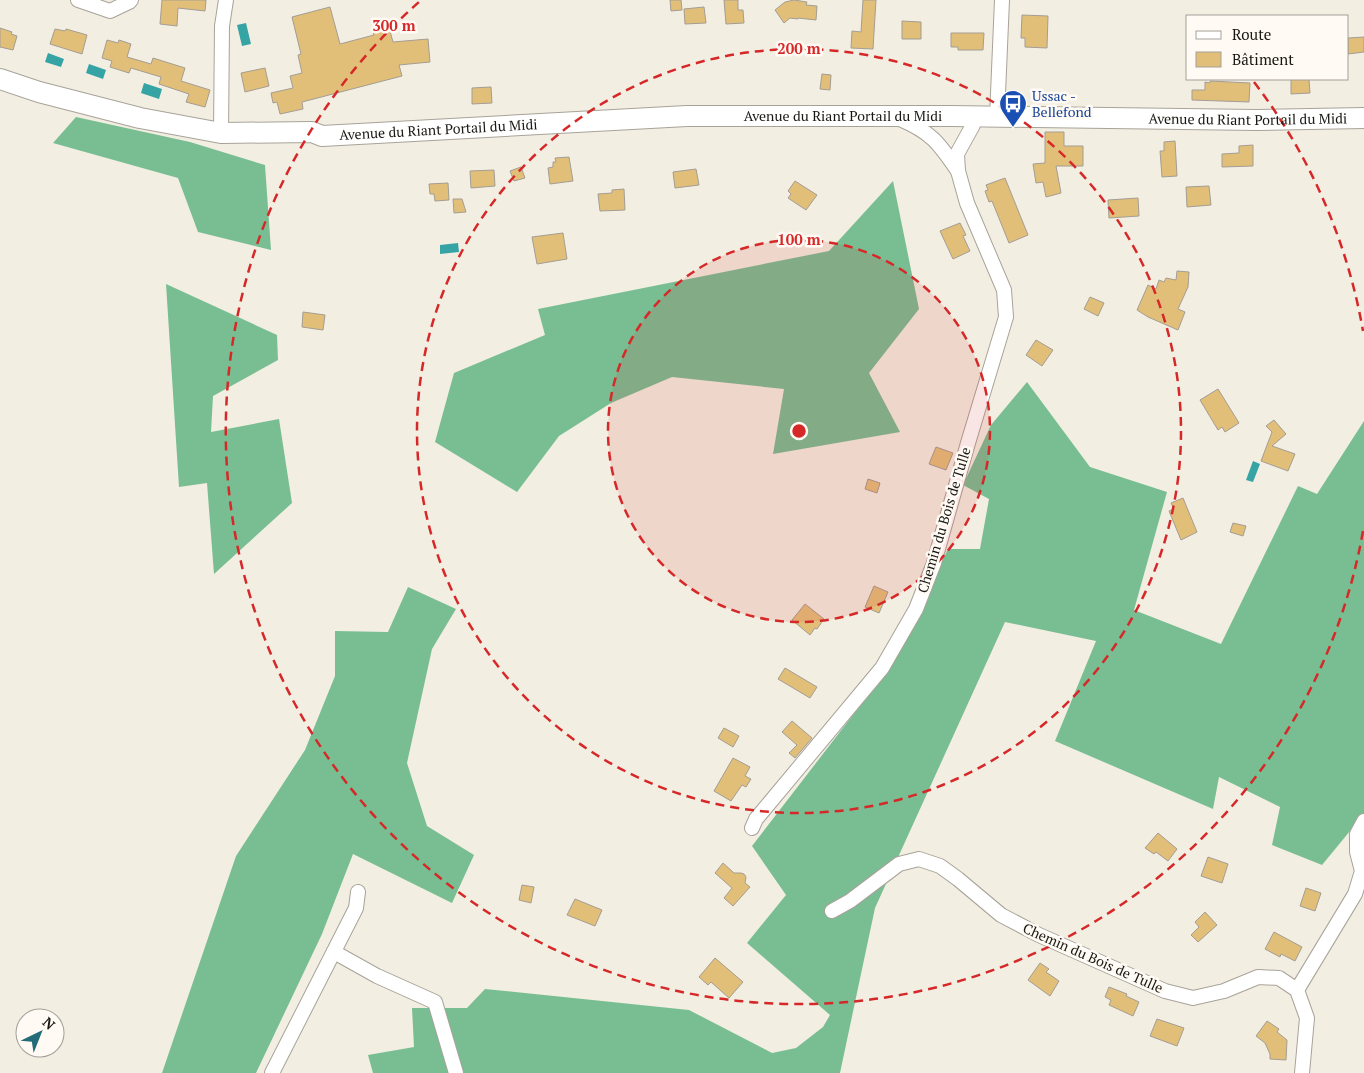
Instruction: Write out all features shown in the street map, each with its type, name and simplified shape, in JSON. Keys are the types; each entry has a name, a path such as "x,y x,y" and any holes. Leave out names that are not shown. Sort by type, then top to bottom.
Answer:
{"main road":[{"name":"Avenue du Riant Portail du Midi","path":"0,79 39,92 140,118 221,133 312,132 322,136 687,116 974,116 1257,120 1364,118"}],"street":[{"path":"78,0 110,11 131,0"},
{"path":"221,133 222,26 226,0"},
{"path":"997,117 1002,0"},
{"name":"Chemin du Bois de Tulle","path":"892,116 927,133 942,148 958,171"},
{"name":"Chemin du Bois de Tulle","path":"752,828 756,820 882,668 916,609 934,563 1006,317 1004,290 967,203 958,171 957,154 972,125 974,116"},
{"path":"1302,1073 1307,1018 1297,990 1355,894 1362,871 1357,852 1357,834 1364,821"},
{"name":"Chemin du Bois de Tulle","path":"832,911 850,901 899,864 919,859 940,866 1001,915 1040,935 1165,991 1193,998 1224,991 1258,976 1278,978 1297,990"},
{"path":"272,1073 356,908 358,892"},
{"path":"334,952 377,976 436,1002 456,1073"}],"green space":[{"path":"76,117 190,142 265,165 271,250 198,232 178,178 53,143"},
{"path":"893,181 919,309 869,373 900,432 773,454 784,389 672,377 611,403 559,436 517,492 435,442 454,373 545,335 538,309 829,251"},
{"path":"166,284 277,335 278,360 213,396 211,432 279,419 292,503 214,574 207,483 179,487"},
{"path":"1027,382 1090,467 1167,492 1134,610 1221,644 1298,486 1317,494 1364,421 1364,814 1322,865 1272,845 1280,807 1219,777 1213,809 1055,741 1096,641 1005,622 875,908 840,1073 373,1073 368,1055 414,1047 412,1008 467,1008 485,989 689,1010 772,1053 796,1048 823,1027 830,1015 747,943 786,895 752,846 893,663 948,549 980,549 989,499 963,485 991,425"},
{"path":"408,587 456,609 432,649 407,763 427,826 474,855 452,903 353,854 322,934 256,1073 162,1073 236,856 305,750 335,676 335,631 388,632"}],"water":[{"path":"246,23 251,44 242,46 237,25"},
{"path":"48,53 64,59 61,67 45,62"},
{"path":"89,64 106,70 103,79 86,73"},
{"path":"144,83 162,89 159,99 141,93"},
{"path":"458,243 459,252 440,254 440,245"},
{"path":"1253,461 1260,464 1253,482 1246,480"}],"building":[{"path":"162,0 206,0 205,11 178,8 177,26 160,24"},
{"path":"670,0 681,0 682,10 671,11"},
{"path":"724,0 738,0 738,10 743,10 744,23 726,24"},
{"path":"794,0 807,2 806,5 817,6 816,20 790,18 784,23 775,10 785,2"},
{"path":"863,0 876,0 873,49 851,48 852,31 861,32"},
{"path":"330,7 340,44 374,35 372,29 384,26 385,32 390,31 393,42 428,39 430,62 399,65 402,76 302,102 303,109 280,114 277,102 273,103 271,93 293,88 290,76 302,73 298,55 301,54 292,17"},
{"path":"704,7 706,23 685,24 684,9"},
{"path":"1022,15 1048,16 1047,48 1025,47 1025,38 1021,38"},
{"path":"902,21 921,22 921,39 902,39"},
{"path":"0,28 17,36 13,50 0,47"},
{"path":"55,29 65,31 66,29 87,35 82,54 50,44"},
{"path":"951,33 984,33 983,50 958,50 958,47 951,47"},
{"path":"1364,37 1364,52 1349,54 1349,38"},
{"path":"107,40 118,43 119,40 131,44 127,57 151,64 153,58 185,68 181,81 210,90 205,107 186,102 189,94 159,84 161,77 131,68 129,73 110,67 112,61 102,58"},
{"path":"265,68 269,86 245,92 241,73"},
{"path":"822,74 831,75 830,90 820,89"},
{"path":"1291,80 1309,80 1310,93 1291,94"},
{"path":"1210,81 1250,83 1249,102 1192,100 1192,90 1205,90 1205,82 1210,83"},
{"path":"491,87 492,103 472,104 472,88"},
{"path":"1045,132 1064,132 1064,146 1083,146 1083,166 1056,166 1061,193 1046,197 1043,182 1036,183 1033,164 1045,163"},
{"path":"1175,141 1177,176 1162,177 1160,151 1164,151 1164,142"},
{"path":"1253,145 1253,166 1222,167 1222,154 1239,153 1239,146"},
{"path":"569,157 573,181 550,184 548,168 553,167 553,162 556,162 555,158"},
{"path":"521,167 525,178 514,181 510,171"},
{"path":"696,169 699,185 675,188 673,172"},
{"path":"494,170 495,186 471,188 470,171"},
{"path":"1005,178 1028,235 1009,243 992,201 989,202 985,191 988,190 986,185"},
{"path":"795,181 817,195 806,210 788,198 791,194 788,191"},
{"path":"448,183 449,200 435,201 434,194 430,194 429,184"},
{"path":"1209,186 1211,205 1187,207 1186,187"},
{"path":"624,189 625,210 600,211 598,194 612,193 612,190"},
{"path":"1138,198 1139,216 1109,218 1108,200"},
{"path":"453,199 462,199 466,212 454,213"},
{"path":"960,223 966,235 963,236 970,251 953,259 940,231"},
{"path":"563,233 567,259 537,264 532,237"},
{"path":"1177,271 1189,272 1188,287 1178,309 1185,312 1178,330 1137,310 1148,285 1156,289 1159,280 1164,282 1166,278 1176,280"},
{"path":"1090,297 1104,303 1098,316 1084,309"},
{"path":"303,312 325,315 323,330 302,327"},
{"path":"1036,340 1053,350 1042,366 1026,355"},
{"path":"1218,389 1239,423 1225,432 1222,427 1218,430 1200,400"},
{"path":"1274,420 1286,434 1272,446 1295,454 1288,471 1261,461 1272,432 1266,426"},
{"path":"936,447 953,453 946,470 929,464"},
{"path":"868,479 880,483 877,493 865,489"},
{"path":"1183,498 1197,532 1181,540 1169,511 1174,509 1171,503"},
{"path":"1233,523 1246,526 1243,536 1230,532"},
{"path":"874,586 888,592 879,613 865,607"},
{"path":"805,604 824,619 810,635 792,620"},
{"path":"785,668 817,687 810,698 778,679"},
{"path":"792,721 812,738 795,758 789,753 797,745 782,732"},
{"path":"724,728 739,736 733,747 718,738"},
{"path":"733,758 750,767 745,776 751,779 746,787 742,785 731,801 714,791"},
{"path":"1158,833 1177,849 1168,861 1156,852 1154,854 1145,848"},
{"path":"1208,857 1228,864 1222,883 1201,876"},
{"path":"723,863 734,873 744,874 746,877 745,883 750,887 733,906 724,898 732,888 715,873"},
{"path":"522,885 534,887 531,903 519,900"},
{"path":"1306,888 1321,893 1315,911 1300,906"},
{"path":"575,899 602,910 595,926 567,915"},
{"path":"1205,912 1217,925 1198,942 1191,935 1199,927 1195,922"},
{"path":"1274,932 1302,947 1295,961 1281,954 1280,957 1265,949"},
{"path":"715,958 743,982 729,998 711,982 708,985 699,977"},
{"path":"1040,963 1049,969 1046,972 1059,981 1050,996 1028,980"},
{"path":"1109,987 1127,994 1126,996 1139,1002 1133,1016 1109,1005 1111,1000 1105,997"},
{"path":"1157,1019 1184,1028 1177,1046 1150,1036"},
{"path":"1267,1021 1279,1029 1277,1032 1287,1040 1286,1060 1270,1059 1265,1043 1256,1036"}],"place":[{"name":"Ussac - Bellefond","path":"1013,128"}]}
